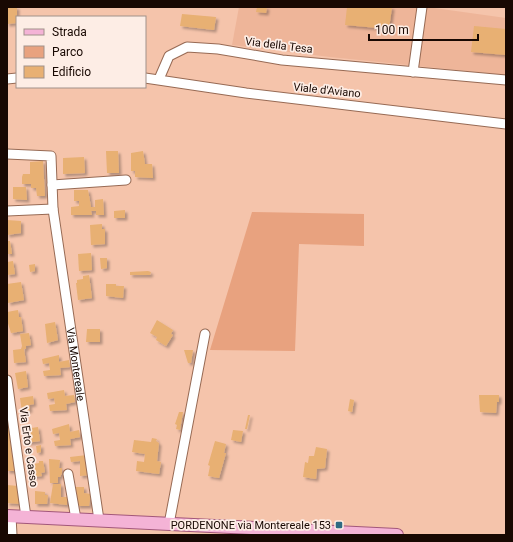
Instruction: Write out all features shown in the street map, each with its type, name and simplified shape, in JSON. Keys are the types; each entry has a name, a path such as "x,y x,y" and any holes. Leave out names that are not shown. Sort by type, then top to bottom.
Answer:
{"main road":[{"path":"9,516 350,534 397,535"}],"street":[{"path":"413,72 422,7"},
{"name":"Via della Tesa","path":"159,79 169,56 187,47 218,49 282,60 506,80"},
{"name":"Viale d'Aviano","path":"146,78 246,93 506,124"},
{"name":"Via Montereale","path":"7,154 51,156 53,209 99,520"},
{"path":"52,185 126,180"},
{"path":"7,211 53,209"},
{"path":"169,524 205,334"},
{"name":"Via Erto e Casso","path":"7,380 26,517"},
{"path":"68,474 76,519"},
{"path":"9,516 12,535"}],"shaded area":[{"path":"239,7 427,7 506,18 506,75 330,57 232,45"}],"green space":[{"path":"252,212 364,214 364,246 299,244 295,351 210,350"}],"building":[{"path":"7,7 17,7 16,23 7,24"},
{"path":"257,7 267,7 266,13 256,12"},
{"path":"347,7 392,7 389,29 345,25"},
{"path":"182,14 216,17 214,30 180,26"},
{"path":"474,26 506,29 506,55 471,52"},
{"path":"106,151 118,151 119,173 107,173"},
{"path":"143,151 145,164 152,164 153,178 135,177 135,171 131,171 131,153"},
{"path":"84,157 85,173 63,174 63,158"},
{"path":"43,161 45,196 37,196 36,188 31,188 31,184 22,184 22,177 23,174 30,174 30,162"},
{"path":"13,187 26,187 27,200 13,199"},
{"path":"74,190 88,190 91,207 95,207 95,200 103,199 104,215 96,215 96,211 91,211 92,215 71,215 71,207 79,206 79,201 74,201"},
{"path":"125,210 125,218 114,218 114,211"},
{"path":"7,220 21,221 21,233 7,235"},
{"path":"102,224 102,229 105,229 105,244 91,245 90,225"},
{"path":"7,241 10,241 12,254 7,254"},
{"path":"91,253 92,270 79,271 78,254"},
{"path":"100,258 107,258 107,268 101,269"},
{"path":"13,261 15,274 7,275 7,262"},
{"path":"35,264 35,271 30,272 29,265"},
{"path":"130,272 151,272 150,275 130,275"},
{"path":"89,275 92,298 78,300 77,280 83,279 83,276"},
{"path":"21,282 24,300 8,303 7,284"},
{"path":"106,284 124,286 123,298 106,296"},
{"path":"18,310 19,317 21,317 23,331 11,333 7,320 7,312"},
{"path":"157,320 173,330 171,334 173,335 166,346 156,340 157,337 150,333"},
{"path":"55,322 58,340 47,343 45,324"},
{"path":"87,329 100,329 100,342 86,342"},
{"path":"29,333 31,345 26,346 26,349 24,349 26,362 14,363 13,350 21,349 22,346 20,334"},
{"path":"184,350 193,350 191,363 188,363"},
{"path":"59,355 59,362 69,360 70,367 60,368 61,375 44,376 43,371 50,370 49,363 43,364 42,359"},
{"path":"26,371 28,387 18,389 15,373"},
{"path":"64,390 65,396 74,395 75,402 66,404 67,410 50,411 49,405 55,404 54,398 48,399 47,393"},
{"path":"479,395 499,395 496,413 480,412"},
{"path":"33,396 34,404 29,405 30,410 22,412 20,398"},
{"path":"350,399 354,400 352,412 348,411"},
{"path":"7,407 12,438 10,438 12,457 14,458 16,471 7,471"},
{"path":"179,412 183,412 180,430 176,429 177,425 175,424"},
{"path":"248,415 250,415 247,429 245,429"},
{"path":"69,424 70,432 79,430 80,437 70,439 71,445 55,446 54,441 60,440 59,433 53,434 52,429"},
{"path":"38,427 40,441 26,443 24,429"},
{"path":"233,430 243,431 241,442 231,440"},
{"path":"152,438 157,439 156,441 159,443 157,461 161,462 159,474 136,471 137,461 144,462 145,454 132,452 134,440 151,442"},
{"path":"215,441 226,444 224,453 226,453 219,478 208,476 210,466 208,465"},
{"path":"41,445 41,452 37,453 36,446"},
{"path":"316,447 327,449 325,468 317,469 316,479 303,477 305,462 308,463 309,456 314,456"},
{"path":"87,455 90,475 80,476 80,461 71,462 70,457"},
{"path":"49,459 60,460 59,468 62,468 62,473 60,477 58,477 58,483 50,483"},
{"path":"39,461 43,461 45,472 41,473 42,476 31,477 29,465 39,463"},
{"path":"53,484 61,484 61,497 67,497 67,505 50,503"},
{"path":"7,485 18,486 20,504 7,503"},
{"path":"76,487 84,487 84,493 91,494 89,506 77,506"},
{"path":"35,491 45,492 45,495 48,495 47,504 35,504"}],"place":[{"name":"PORDENONE via Montereale 153","path":"339,525"}]}
